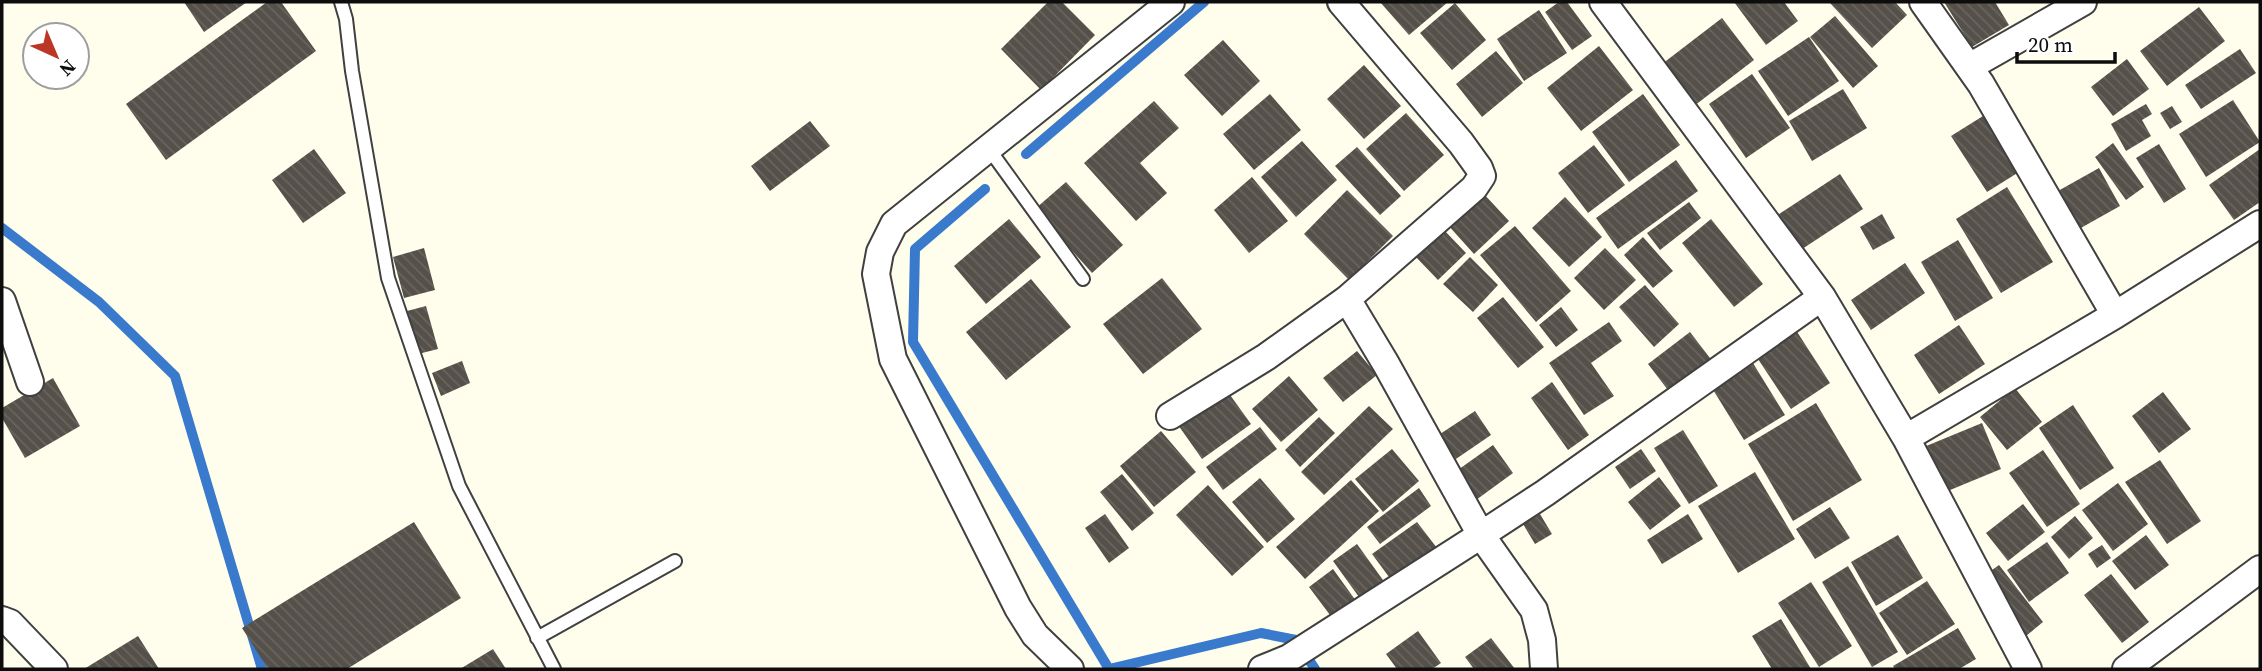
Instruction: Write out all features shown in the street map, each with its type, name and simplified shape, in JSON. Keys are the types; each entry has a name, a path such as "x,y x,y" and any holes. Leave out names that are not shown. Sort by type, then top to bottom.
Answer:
{"street":[{"path":"1070,669 1035,635 1018,608 892,359 876,274 880,252 894,224 1171,2"},
{"path":"1170,416 1266,358 1347,299 1474,188 1482,176 1461,143 1341,2"},
{"path":"1603,2 1822,297 1906,438 2028,669"},
{"path":"1923,2 1969,67 2115,315"},
{"path":"1969,67 2083,2"},
{"path":"1906,438 2115,315 2260,224"},
{"path":"1262,669 1289,658 1545,493 1822,297"},
{"path":"1347,299 1480,535 1534,610 1542,640 1544,669"},
{"path":"2,301 30,382"},
{"path":"2126,669 2260,569"},
{"path":"2,620 10,624 54,669"}],"lane":[{"path":"341,2 388,278 459,486 554,669"},
{"path":"989,149 1083,279"},
{"path":"537,638 675,561"}],"building":[{"path":"184,2 247,2 204,32"},
{"path":"267,2 281,2 316,51 166,160 126,104"},
{"path":"1048,2 1062,2 1095,35 1041,90 1001,49"},
{"path":"1380,2 1448,2 1409,35"},
{"path":"1559,2 1567,2 1592,36 1572,50 1545,12"},
{"path":"1734,2 1784,2 1798,21 1766,45"},
{"path":"1829,2 1895,2 1907,15 1872,48"},
{"path":"1944,2 1995,2 2009,25 1972,47"},
{"path":"1455,3 1486,40 1452,70 1420,33"},
{"path":"2199,7 2225,41 2167,86 2140,51"},
{"path":"1539,10 1567,53 1524,81 1497,39"},
{"path":"1835,16 1878,66 1853,88 1810,37"},
{"path":"1722,18 1754,60 1694,106 1662,64"},
{"path":"1809,37 1839,81 1788,116 1758,71"},
{"path":"1223,40 1260,81 1222,116 1184,75"},
{"path":"1599,46 1633,90 1581,131 1547,88"},
{"path":"2240,49 2256,73 2201,109 2185,85"},
{"path":"1496,51 1523,83 1482,117 1456,84"},
{"path":"2127,59 2149,89 2113,116 2091,87"},
{"path":"1364,65 1401,106 1364,139 1327,99"},
{"path":"1752,74 1790,128 1746,158 1709,104"},
{"path":"1843,89 1867,128 1812,161 1789,121"},
{"path":"1270,94 1301,130 1254,170 1223,134"},
{"path":"1643,94 1680,145 1629,182 1592,132"},
{"path":"2233,100 2260,142 2206,177 2179,134"},
{"path":"1154,101 1179,128 1140,163 1167,193 1136,221 1084,163"},
{"path":"2146,104 2152,114 2142,120 2151,136 2126,151 2111,124"},
{"path":"2172,106 2182,122 2170,129 2160,113"},
{"path":"1406,113 1444,155 1404,191 1366,149"},
{"path":"1983,116 2019,172 1987,192 1951,136"},
{"path":"810,121 830,146 770,191 751,166"},
{"path":"1302,141 1337,180 1296,217 1261,177"},
{"path":"2113,143 2144,187 2126,200 2095,157"},
{"path":"2159,144 2186,189 2164,203 2136,158"},
{"path":"1594,145 1625,185 1588,213 1558,173"},
{"path":"1357,147 1401,196 1380,215 1335,166"},
{"path":"314,149 346,193 303,223 272,180"},
{"path":"2260,149 2260,202 2234,220 2209,185"},
{"path":"1676,160 1698,191 1618,249 1596,218"},
{"path":"2099,168 2120,206 2079,229 2058,191"},
{"path":"1840,174 1863,209 1793,255 1770,220"},
{"path":"1252,177 1288,221 1249,253 1214,210"},
{"path":"1066,182 1123,245 1092,273 1035,209"},
{"path":"2007,187 2053,262 2001,293 1956,219"},
{"path":"1347,190 1393,236 1349,280 1304,234"},
{"path":"1482,192 1509,221 1474,254 1447,224"},
{"path":"1565,197 1602,237 1569,267 1532,228"},
{"path":"1689,202 1701,218 1660,250 1647,233"},
{"path":"1882,214 1895,238 1873,250 1860,227"},
{"path":"1009,219 1041,257 986,304 954,266"},
{"path":"1711,219 1763,284 1734,307 1682,243"},
{"path":"1515,226 1571,291 1536,322 1480,255"},
{"path":"1443,229 1466,253 1438,280 1415,256"},
{"path":"1643,237 1673,271 1653,288 1624,255"},
{"path":"1958,240 1993,298 1955,321 1921,262"},
{"path":"424,248 435,290 404,298 393,257"},
{"path":"1605,248 1636,280 1604,310 1574,278"},
{"path":"1470,257 1498,285 1473,312 1443,284"},
{"path":"1905,263 1925,293 1871,330 1851,300"},
{"path":"1162,278 1202,329 1143,374 1103,324"},
{"path":"1031,279 1071,327 1006,380 966,332"},
{"path":"1645,285 1679,324 1654,347 1619,307"},
{"path":"1503,297 1544,347 1518,368 1477,318"},
{"path":"426,306 438,349 418,354 407,311"},
{"path":"1561,307 1578,330 1556,347 1539,325"},
{"path":"1609,322 1622,341 1591,363 1614,396 1584,415 1549,363"},
{"path":"1792,324 1830,383 1791,409 1752,350"},
{"path":"1959,325 1985,364 1939,394 1914,355"},
{"path":"1690,332 1713,362 1671,394 1648,364"},
{"path":"1357,351 1377,375 1343,402 1323,378"},
{"path":"1748,355 1785,415 1744,440 1707,380"},
{"path":"462,361 470,383 441,396 432,373"},
{"path":"1289,376 1318,410 1281,442 1252,409"},
{"path":"53,378 80,426 25,458 2,418 2,408"},
{"path":"1552,382 1589,435 1568,450 1531,398"},
{"path":"1225,388 1251,424 1202,459 1176,422"},
{"path":"2015,388 2042,422 2007,450 1980,417"},
{"path":"2163,392 2191,429 2159,453 2132,416"},
{"path":"1816,403 1862,480 1793,521 1748,444"},
{"path":"2073,405 2114,468 2080,490 2039,428"},
{"path":"1369,406 1393,429 1324,495 1301,472"},
{"path":"1475,411 1491,435 1453,461 1437,436"},
{"path":"1319,417 1335,433 1300,467 1285,450"},
{"path":"1982,423 2001,469 1938,495 1919,449"},
{"path":"1260,427 1277,449 1223,490 1206,467"},
{"path":"1683,430 1718,486 1689,504 1654,448"},
{"path":"1161,431 1196,472 1154,507 1120,466"},
{"path":"1493,445 1513,473 1476,500 1455,472"},
{"path":"1392,449 1419,481 1383,512 1355,479"},
{"path":"1641,449 1656,471 1630,489 1615,467"},
{"path":"2043,450 2080,504 2047,527 2009,473"},
{"path":"2160,460 2201,521 2167,544 2125,482"},
{"path":"1755,472 1795,539 1738,573 1698,506"},
{"path":"1122,474 1154,513 1132,531 1100,492"},
{"path":"1659,477 1681,506 1650,530 1628,502"},
{"path":"1260,478 1295,519 1267,543 1232,502"},
{"path":"1351,480 1379,511 1305,579 1276,547"},
{"path":"2118,483 2148,524 2113,551 2082,510"},
{"path":"1208,485 1264,547 1232,576 1176,515"},
{"path":"1419,488 1431,506 1380,544 1367,527"},
{"path":"2023,504 2045,532 2008,561 1986,533"},
{"path":"1830,507 1850,538 1815,559 1796,529"},
{"path":"1105,514 1129,548 1109,563 1085,528"},
{"path":"1540,514 1552,534 1535,544 1523,524"},
{"path":"1688,514 1703,539 1662,564 1647,540"},
{"path":"2075,516 2093,538 2069,559 2051,537"},
{"path":"414,522 461,598 347,669 268,669 242,628"},
{"path":"1417,522 1437,548 1392,581 1372,554"},
{"path":"1898,535 1923,578 1876,606 1851,562"},
{"path":"2146,535 2169,565 2135,590 2112,561"},
{"path":"2047,542 2069,573 2029,602 2007,570"},
{"path":"1357,544 1388,587 1364,604 1333,561"},
{"path":"2102,545 2111,558 2097,568 2088,554"},
{"path":"1999,565 2043,622 2026,636 1981,578"},
{"path":"1848,566 1898,652 1872,667 1822,582"},
{"path":"1333,569 1359,605 1336,623 1309,587"},
{"path":"2111,574 2149,622 2122,643 2084,595"},
{"path":"1927,581 1955,624 1907,655 1879,613"},
{"path":"1811,582 1852,646 1819,667 1778,603"},
{"path":"1781,619 1811,669 1772,669 1752,636"},
{"path":"1958,628 1976,659 1959,669 1895,669 1893,666"},
{"path":"1418,631 1441,663 1432,669 1397,669 1386,654"},
{"path":"138,636 159,669 84,669"},
{"path":"1491,638 1515,669 1474,669 1465,657"},
{"path":"493,649 506,669 460,669"}],"waterway":[{"path":"1026,154 1204,2"},
{"path":"985,189 915,249 913,342 1109,669 1261,633 1296,640 1315,669"},
{"path":"2,228 99,302 175,376 262,669"}]}
